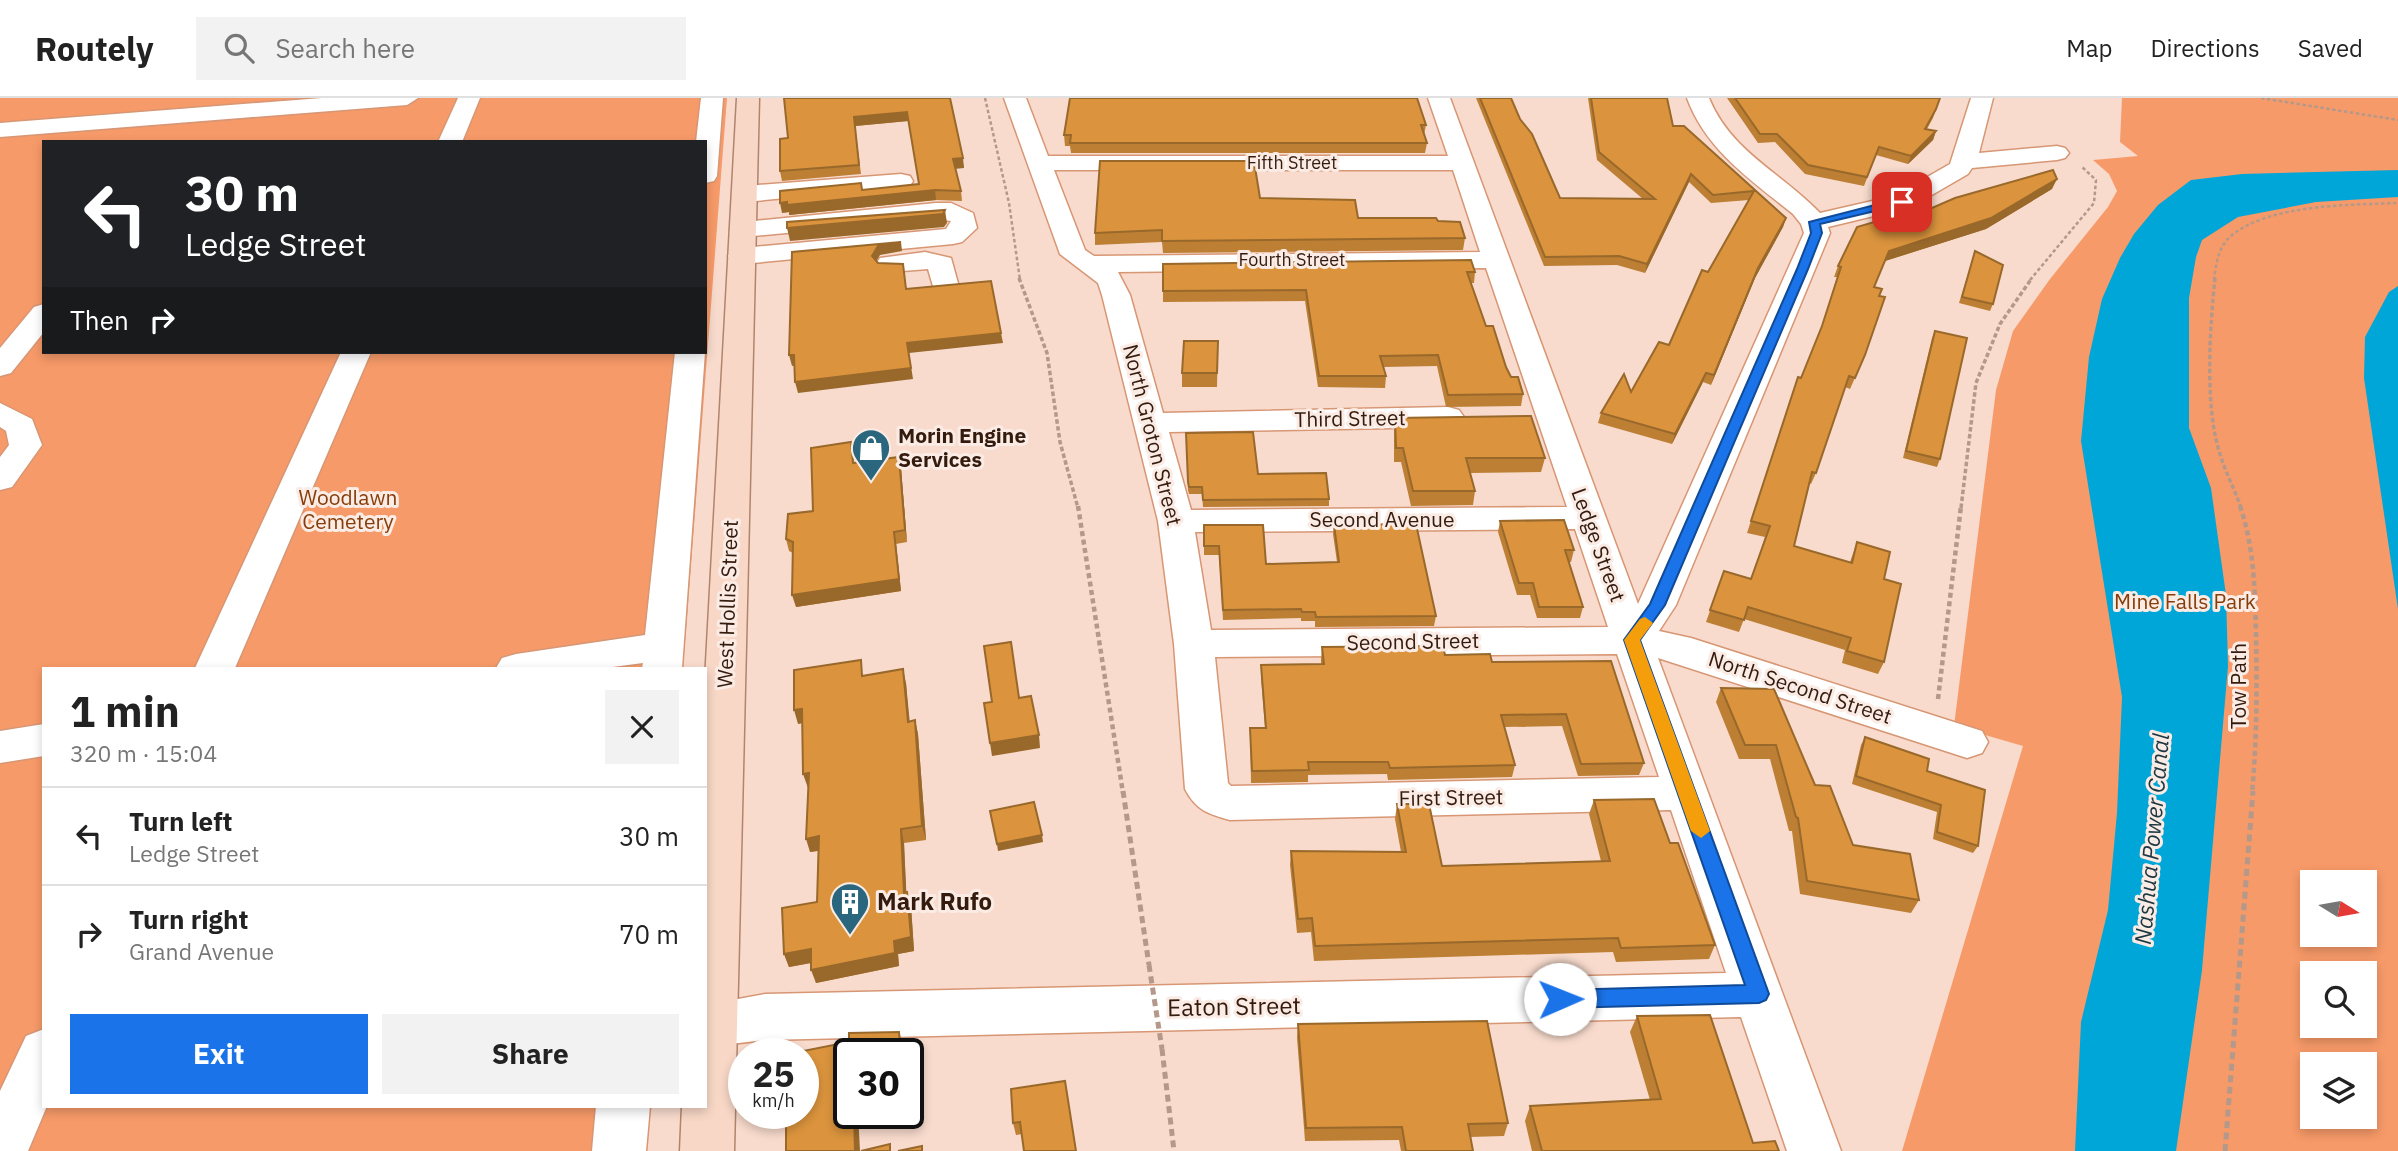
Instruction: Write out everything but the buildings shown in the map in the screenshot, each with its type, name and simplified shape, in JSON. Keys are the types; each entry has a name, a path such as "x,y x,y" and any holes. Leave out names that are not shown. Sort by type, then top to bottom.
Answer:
{"main road":[{"name":"West Hollis Street","path":"707,1151 748,98"}],"street":[{"path":"451,140 469,98"},
{"path":"707,154 712,98"},
{"name":"North Groton Street","path":"1015,98 1073,254 1110,279 1116,295 1176,522 1194,644 1207,789 1216,799"},
{"name":"Ledge Street","path":"1439,98 1496,260 1535,417 1589,518 1814,1151"},
{"path":"1632,640 1657,605 1817,233 1814,222 1720,138 1703,115 1698,98"},
{"path":"1965,162 1982,98"},
{"path":"0,130 210,107 393,99"},
{"path":"184,140 210,107"},
{"path":"1814,222 1902,202 1933,186 1965,162 2057,153"},
{"name":"Fifth Street","path":"1038,163 1462,163"},
{"path":"743,240 901,181"},
{"path":"936,211 951,211 964,218 964,228 953,236 743,240 936,211"},
{"path":"743,240 925,260 940,264 946,287"},
{"name":"Fourth Street","path":"1088,264 1496,260"},
{"path":"0,367 42,315"},
{"path":"215,667 355,354"},
{"path":"529,667 663,657 690,354"},
{"path":"0,414 21,426 26,445 0,480"},
{"name":"Third Street","path":"1149,422 1480,417"},
{"name":"Second Avenue","path":"1176,522 1589,518"},
{"name":"North Second Street","path":"1632,640 1677,648 1950,737"},
{"name":"Second Street","path":"1194,644 1632,640"},
{"path":"0,747 42,740"},
{"name":"First Street","path":"1216,799 1230,803 1687,793"},
{"name":"Eaton Street","path":"710,1026 765,1017 1759,994"},
{"path":"0,1151 42,1057"},
{"path":"619,1151 623,1108"}],"path":[{"path":"985,98 1009,203 1017,274 1047,353 1060,442 1082,520 1174,1151"},
{"path":"2261,98 2398,120"},
{"path":"1950,737 1976,383 2000,324 2034,275 2094,203 2096,180 2084,168 2057,153"},
{"name":"Tow Path","path":"2225,1151 2254,759 2257,675 2250,540 2243,507 2218,445 2213,418 2213,315 2218,253 2226,241 2261,219 2290,212 2398,203"}],"green space":[{"name":"Woodlawn Cemetery","path":"0,98 727,98 683,667 42,667 42,1108 650,1108 647,1151 0,1151"},
{"name":"Mine Falls Park","path":"2122,98 2398,98 2398,1151 1902,1151 2023,746 1954,726 1996,390 2013,331 2050,279 2108,207 2117,191 2109,174 2093,160 2138,156 2120,142"}],"water":[{"name":"Nashua Power Canal","path":"2398,170 2398,197 2316,202 2238,217 2202,240 2196,257 2189,298 2189,428 2211,488 2226,595 2228,666 2202,970 2176,1151 2075,1151 2081,1022 2108,910 2117,813 2122,697 2081,441 2089,357 2102,299 2134,234 2158,205 2191,180 2242,174"},
{"path":"2398,286 2398,609 2364,378 2365,337 2389,292"}],"slow traffic":[{"path":"1645,623 1632,640 1701,831"}],"place":[{"name":"Morin Engine Services","path":"871,482"},
{"name":"Mark Rufo","path":"850,936"}],"route":[{"path":"1560,999 1759,994 1632,640 1657,605 1803,269 1817,233 1814,222 1902,202"}]}
